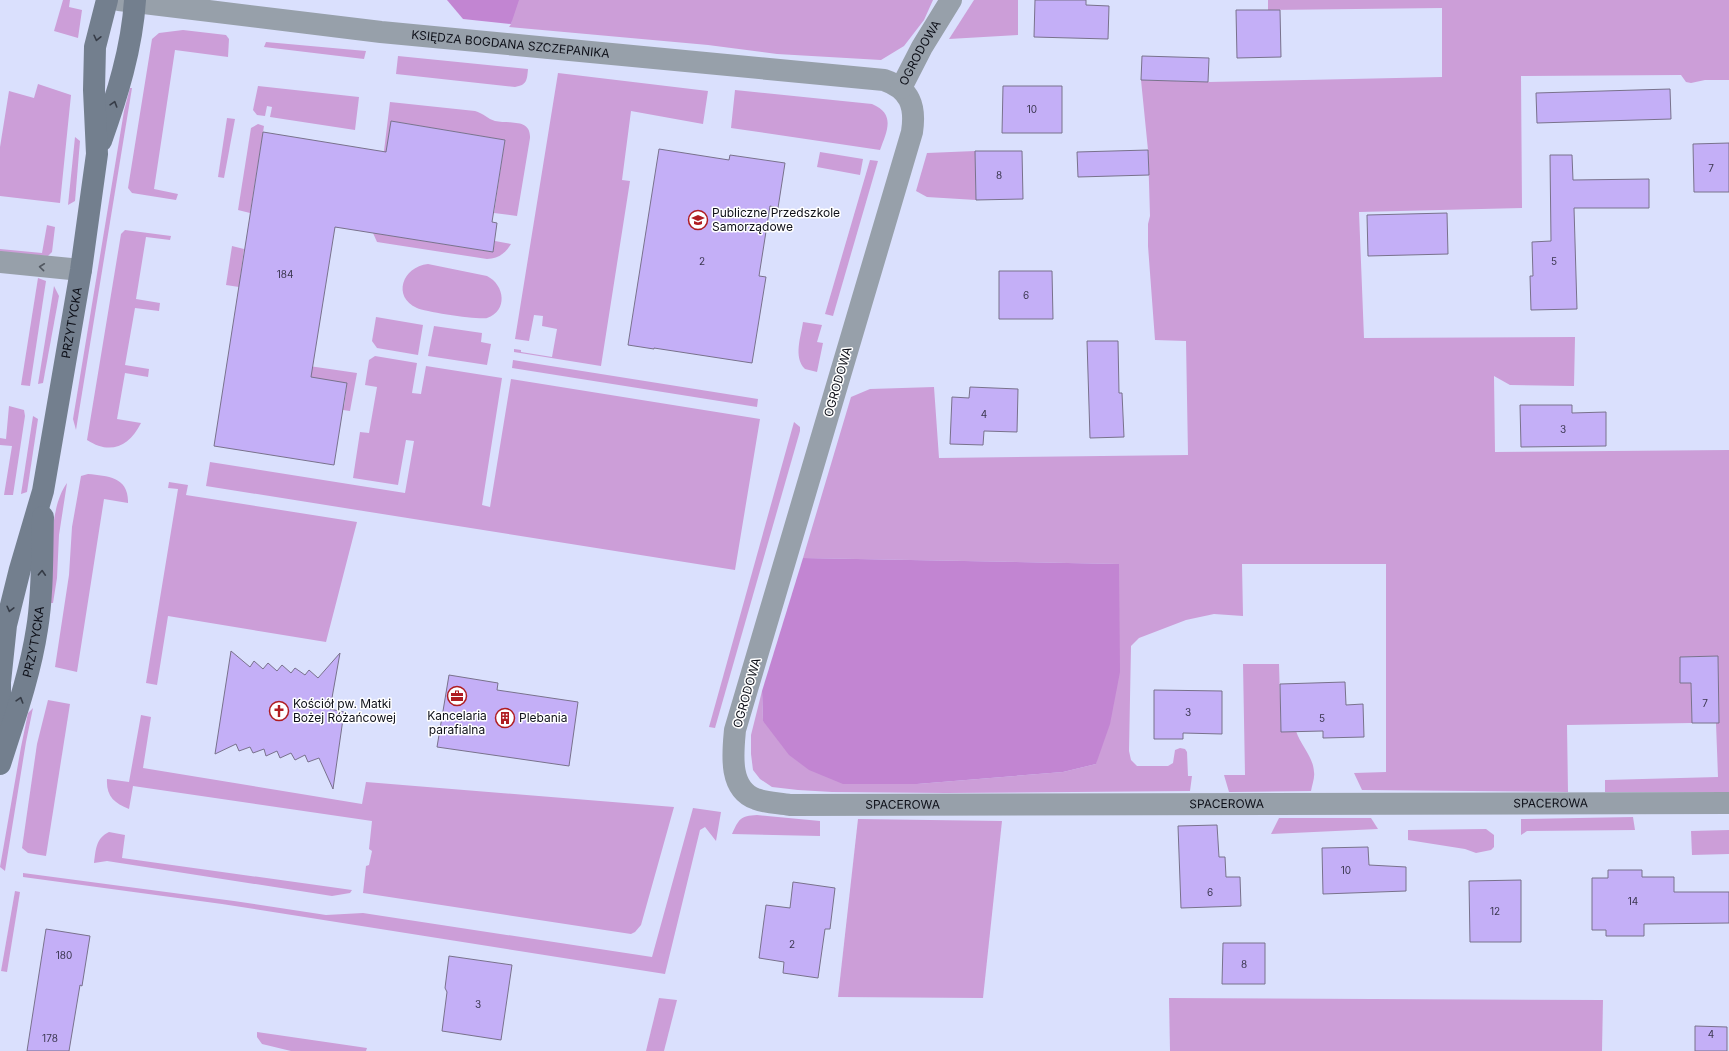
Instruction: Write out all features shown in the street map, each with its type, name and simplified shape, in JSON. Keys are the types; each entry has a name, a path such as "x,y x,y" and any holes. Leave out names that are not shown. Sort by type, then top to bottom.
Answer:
{"main road":[{"name":"PRZYTYCKA","path":"0,718 0,682 6,625 20,569 43,491 81,270 97,154 94,90 95,46 107,0"},
{"name":"PRZYTYCKA","path":"97,154 115,101 127,52 129,1"},
{"name":"PRZYTYCKA","path":"0,764 25,684 37,629 42,572 43,491"}],"street":[{"name":"OGRODOWA","path":"735,776 732,759 735,730 912,132 914,117 913,108 908,97 901,88 922,47 951,0"},
{"name":"KSIĘDZA BOGDANA SZCZEPANIKA","path":"129,1 388,33 884,80 901,88"},
{"path":"0,262 81,270"},
{"name":"SPACEROWA","path":"735,776 744,790 754,799 790,805 1729,804"}],"shaded area":[{"path":"63,0 70,0 69,7 82,10 78,38 54,31"},
{"path":"447,0 519,0 511,24 463,19"},
{"path":"516,0 933,0 924,20 904,46 881,60 777,54 708,45 509,27"},
{"path":"974,0 1018,0 1018,35 949,39"},
{"path":"1268,0 1729,0 1729,80 1705,80 1691,83 1686,82 1681,75 1521,76 1522,208 1359,212 1364,338 1575,337 1574,386 1510,385 1494,376 1495,452 1729,450 1729,792 1605,792 1605,780 1718,777 1716,723 1719,722 1718,656 1680,657 1680,683 1691,683 1692,723 1567,725 1568,792 1362,790 1354,773 1386,772 1386,564 1242,564 1243,616 1214,614 1186,620 1139,638 1131,646 1129,751 1131,760 1137,766 1168,766 1173,763 1175,750 1180,748 1185,749 1187,752 1188,776 1192,776 1190,791 946,793 832,792 772,787 760,779 753,770 751,754 751,735 762,691 763,721 917,784 1063,772 1096,764 1119,564 803,558 851,397 870,389 934,387 939,458 1188,455 1186,341 1155,340 1148,246 1148,224 1150,216 1148,150 1141,80 1208,82 1442,77 1442,8 1268,10"},
{"path":"183,30 226,35 229,39 228,57 175,50 154,189 178,194 176,200 132,193 128,188 152,39 159,33"},
{"path":"266,42 366,51 364,59 264,47"},
{"path":"398,56 528,69 526,81 522,85 515,87 396,74"},
{"path":"558,73 708,91 703,124 631,111 622,180 630,181 601,366 514,352 514,349 521,350 521,352 552,357 557,329 542,326 543,316 534,315 529,341 515,339"},
{"path":"38,84 71,95 60,203 0,196 0,147 9,91 34,98"},
{"path":"258,86 359,97 355,130 270,117 272,107 267,106 265,116 257,115 253,110"},
{"path":"130,88 132,88 76,430 73,419 124,111"},
{"path":"735,90 872,104 880,108 887,118 887,130 880,150 731,128"},
{"path":"390,102 475,111 495,121 518,123 527,127 530,138 517,216 494,213 505,140 391,121 385,159 383,159"},
{"path":"227,118 235,119 224,178 218,177"},
{"path":"258,124 264,126 250,213 238,210 251,128"},
{"path":"75,137 80,141 75,201 68,205"},
{"path":"975,151 976,200 927,197 916,191 927,153"},
{"path":"820,152 863,159 860,175 817,167"},
{"path":"870,160 878,161 833,316 825,314"},
{"path":"47,225 55,227 52,252 48,256 0,254 0,249 42,253"},
{"path":"125,230 171,236 170,240 146,237 136,299 160,303 159,311 135,308 125,365 149,369 148,377 125,373 117,419 141,423 131,438 125,443 111,448 95,445 87,440 121,234"},
{"path":"373,233 493,252 495,241 511,244 501,255 495,258 487,259 377,242"},
{"path":"232,246 244,249 239,287 226,285"},
{"path":"428,264 487,276 498,285 500,291 502,298 498,310 494,315 487,318 474,318 422,310 409,303 405,297 403,283 412,271 419,266"},
{"path":"38,278 46,281 30,386 21,385"},
{"path":"54,286 59,296 43,383 38,384"},
{"path":"376,317 423,325 418,355 377,348 372,341"},
{"path":"803,322 822,325 817,342 823,343 817,372 805,369 799,359 799,347"},
{"path":"434,326 482,333 481,342 491,344 487,365 428,356"},
{"path":"375,356 417,363 412,393 421,394 426,366 502,378 482,505 490,507 511,379 760,419 735,570 206,486 210,462 405,493 414,441 406,440 398,485 353,478 360,432 369,433 377,387 365,385 369,360"},
{"path":"513,360 758,399 757,407 512,368"},
{"path":"309,366 357,373 350,411 336,409 344,406 347,383 307,379"},
{"path":"9,406 24,410 25,416 13,495 4,495 12,446 0,445 0,438 6,439"},
{"path":"33,416 38,419 27,492 21,494"},
{"path":"794,422 800,427 800,431 715,728 709,727"},
{"path":"88,474 110,477 121,483 125,488 128,503 104,499 77,672 55,667 69,575 72,527 81,476"},
{"path":"169,482 188,485 186,495 357,522 326,642 168,616 157,685 146,683 178,489 168,488"},
{"path":"67,483 59,535 57,578 53,603 51,603 53,524 56,508"},
{"path":"803,558 1119,564 1120,672 1110,724 1096,764 1063,772 917,784 843,784 809,770 789,755 763,721 762,691"},
{"path":"1243,664 1279,664 1281,732 1296,731 1309,756 1314,774 1311,791 1229,792 1224,775 1245,775"},
{"path":"48,700 70,704 46,856 28,853 22,848 37,744"},
{"path":"33,708 5,871 0,867 28,713"},
{"path":"141,715 151,717 143,768 362,804 366,782 674,807 641,925 631,934 363,893 366,866 369,865 372,851 369,849 372,821 133,786 129,809 119,804 112,798 108,790 107,779 129,782"},
{"path":"693,808 721,812 716,841 705,827 700,830 665,974 222,904 23,877 23,873 234,901 326,915 363,913 652,957"},
{"path":"757,815 820,821 820,836 732,834 736,825 743,817"},
{"path":"1633,817 1635,830 1527,831 1521,835 1521,819"},
{"path":"1279,818 1371,818 1378,829 1271,834"},
{"path":"858,819 1002,821 983,998 838,997"},
{"path":"1486,829 1494,835 1494,847 1491,850 1476,853 1465,849 1408,840 1408,830"},
{"path":"1729,830 1729,854 1692,855 1691,831"},
{"path":"109,832 125,835 122,858 352,890 350,893 332,896 107,861 94,863 97,844 101,837"},
{"path":"15,891 20,892 7,972 1,971"},
{"path":"659,998 677,1000 664,1051 646,1051"},
{"path":"1169,998 1603,1000 1602,1051 1170,1051"},
{"path":"257,1032 367,1048 366,1051 291,1051 262,1044 257,1037"}],"building":[{"path":"1035,0 1086,0 1086,5 1109,6 1108,39 1034,37"},
{"path":"1236,10 1280,10 1281,57 1237,58"},
{"path":"1142,56 1209,58 1208,82 1141,80"},
{"path":"1003,86 1062,86 1062,133 1002,133"},
{"path":"1670,89 1671,119 1537,123 1536,93"},
{"path":"391,121 505,140 492,222 497,223 493,252 335,227 311,377 347,383 334,465 214,446 263,132 386,152"},
{"path":"1729,143 1729,192 1694,192 1693,144"},
{"path":"659,149 729,160 730,155 785,163 778,208 770,206 759,276 766,277 752,363 628,345"},
{"path":"1148,150 1149,175 1078,177 1077,152"},
{"path":"975,151 1022,151 1023,199 976,200"},
{"path":"1550,155 1572,155 1573,180 1649,179 1649,208 1574,208 1577,309 1531,310 1530,276 1533,276 1532,242 1551,241"},
{"path":"1447,213 1448,254 1368,256 1367,215"},
{"path":"999,271 1052,271 1053,319 999,319"},
{"path":"1087,341 1118,341 1119,393 1122,393 1124,437 1090,438"},
{"path":"970,387 1018,389 1017,432 984,431 983,445 950,444 952,397 969,398"},
{"path":"1520,405 1572,405 1572,413 1606,412 1606,446 1521,447"},
{"name":"Kościół pw. Matki Bożej Różańcowej","path":"231,651 250,667 254,661 263,669 268,663 277,671 282,665 291,673 295,668 305,675 309,670 318,678 340,653 330,709 344,712 333,789 319,758 308,762 305,755 295,760 291,753 280,758 277,751 266,756 264,749 253,753 250,747 239,751 236,744 215,754"},
{"path":"1718,656 1719,723 1692,723 1691,683 1680,683 1680,657"},
{"name":"Plebania","path":"449,675 498,683 497,690 578,702 569,766 437,747"},
{"path":"1345,682 1346,705 1363,704 1364,737 1323,738 1323,731 1281,732 1280,684"},
{"path":"1154,690 1222,691 1222,734 1183,733 1183,739 1154,739"},
{"path":"1217,825 1219,857 1225,857 1226,877 1240,877 1241,906 1181,908 1178,826"},
{"path":"1368,847 1369,865 1406,867 1406,891 1323,894 1322,848"},
{"path":"1608,870 1642,870 1642,877 1674,877 1674,892 1729,892 1729,923 1644,924 1644,936 1606,936 1606,930 1592,930 1592,878 1608,878"},
{"path":"1521,880 1521,942 1470,942 1469,881"},
{"path":"793,882 835,888 830,929 825,929 818,978 783,973 784,962 759,958 766,905 790,908"},
{"path":"46,929 90,936 69,1051 27,1051"},
{"path":"1223,943 1265,943 1265,984 1222,984"},
{"path":"449,956 512,965 501,1040 442,1031 447,992 445,988"},
{"path":"1695,1026 1727,1027 1727,1051 1695,1051"}],"place":[{"name":"Publiczne Przedszkole Samorządowe","path":"698,220"},
{"name":"Kancelaria parafialna","path":"457,696"},
{"name":"Kościół pw. Matki Bożej Różańcowej","path":"279,711"},
{"name":"Plebania","path":"505,718"}]}
